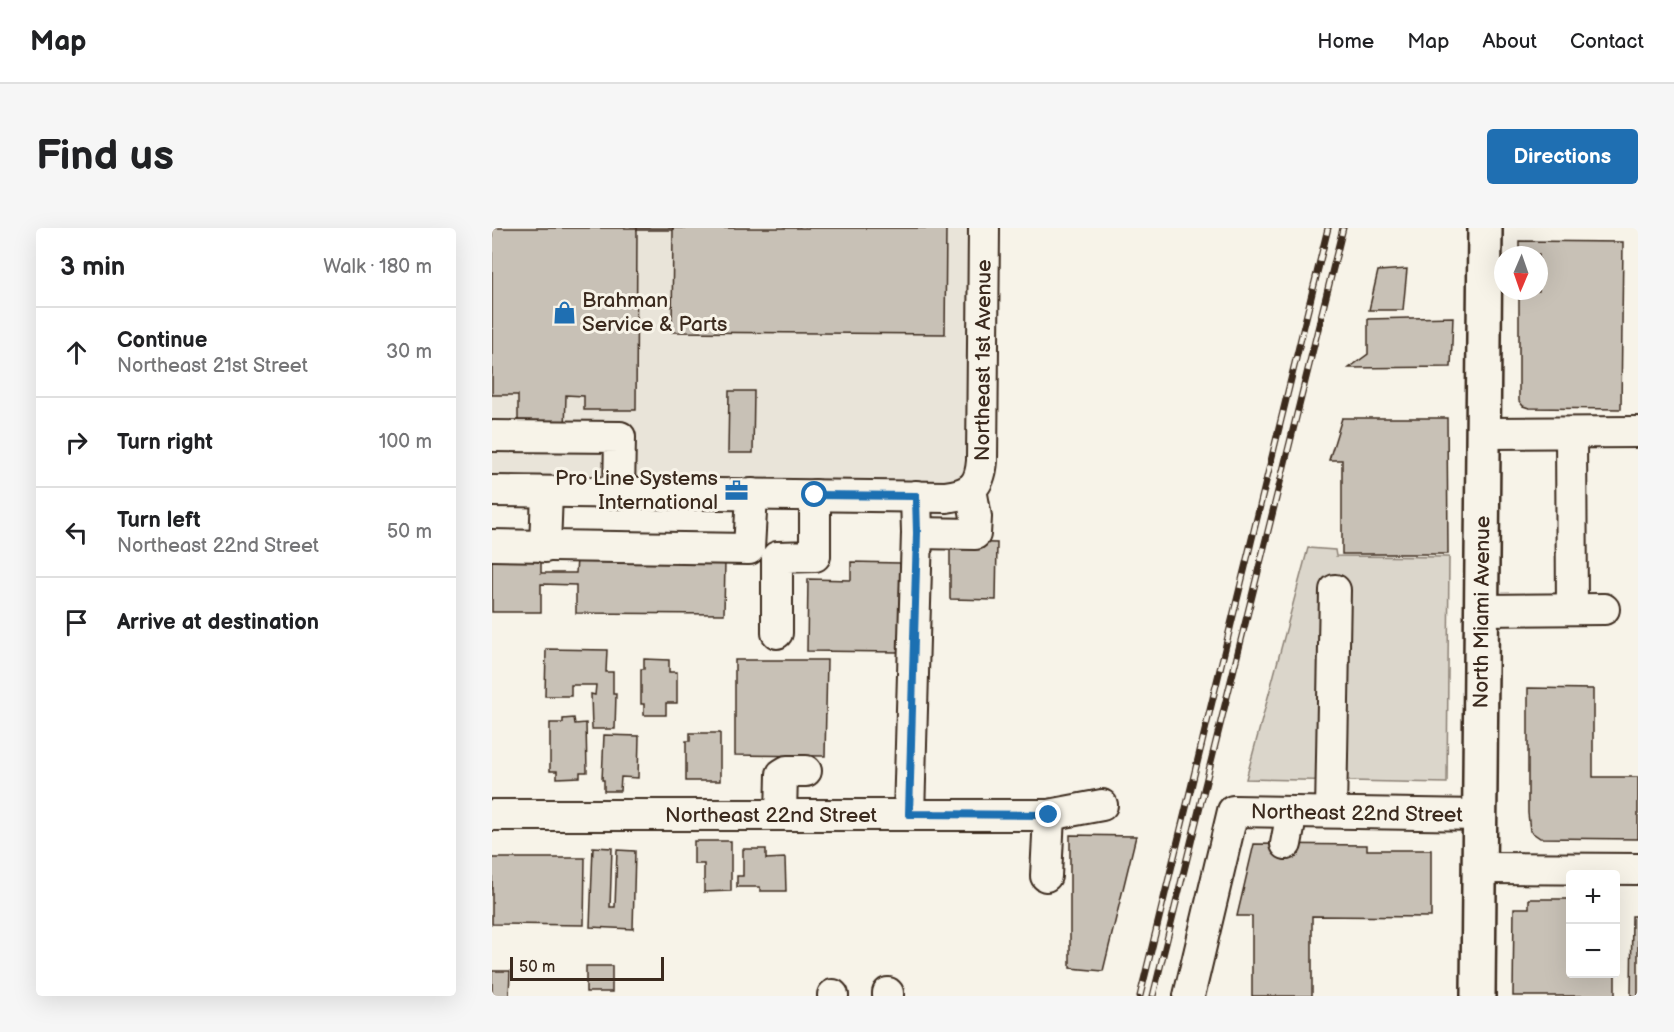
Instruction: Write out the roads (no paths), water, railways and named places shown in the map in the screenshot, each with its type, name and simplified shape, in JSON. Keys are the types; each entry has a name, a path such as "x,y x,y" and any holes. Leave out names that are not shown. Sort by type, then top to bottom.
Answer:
{"main road":[{"name":"North Miami Avenue","path":"1478,996 1485,228"}],"street":[{"name":"Northeast 1st Avenue","path":"971,489 981,471 982,461 984,228"},
{"path":"1484,433 1638,432"},
{"path":"1572,433 1572,609"},
{"path":"492,436 620,437 620,493"},
{"path":"492,491 946,497 965,493 971,489 976,517 975,534 917,533"},
{"path":"545,547 547,492"},
{"path":"492,545 749,549 752,494"},
{"path":"777,633 777,557 815,556 815,495"},
{"path":"909,814 917,533 916,496"},
{"path":"1331,813 1335,590"},
{"path":"1482,610 1604,609"},
{"path":"781,814 782,774 787,771 806,771"},
{"name":"Northeast 22nd Street","path":"492,815 1049,815 1102,804"},
{"name":"Northeast 22nd Street","path":"1189,996 1233,811 1480,815"},
{"path":"1286,844 1292,812"},
{"path":"1046,876 1049,815"},
{"path":"1480,868 1638,868"}],"railway":[{"path":"1140,996 1328,228"},
{"path":"1153,996 1343,228"}],"place":[{"name":"Brahman Service & Parts","path":"564,312"},
{"name":"Pro Line Systems International","path":"736,490"}]}
